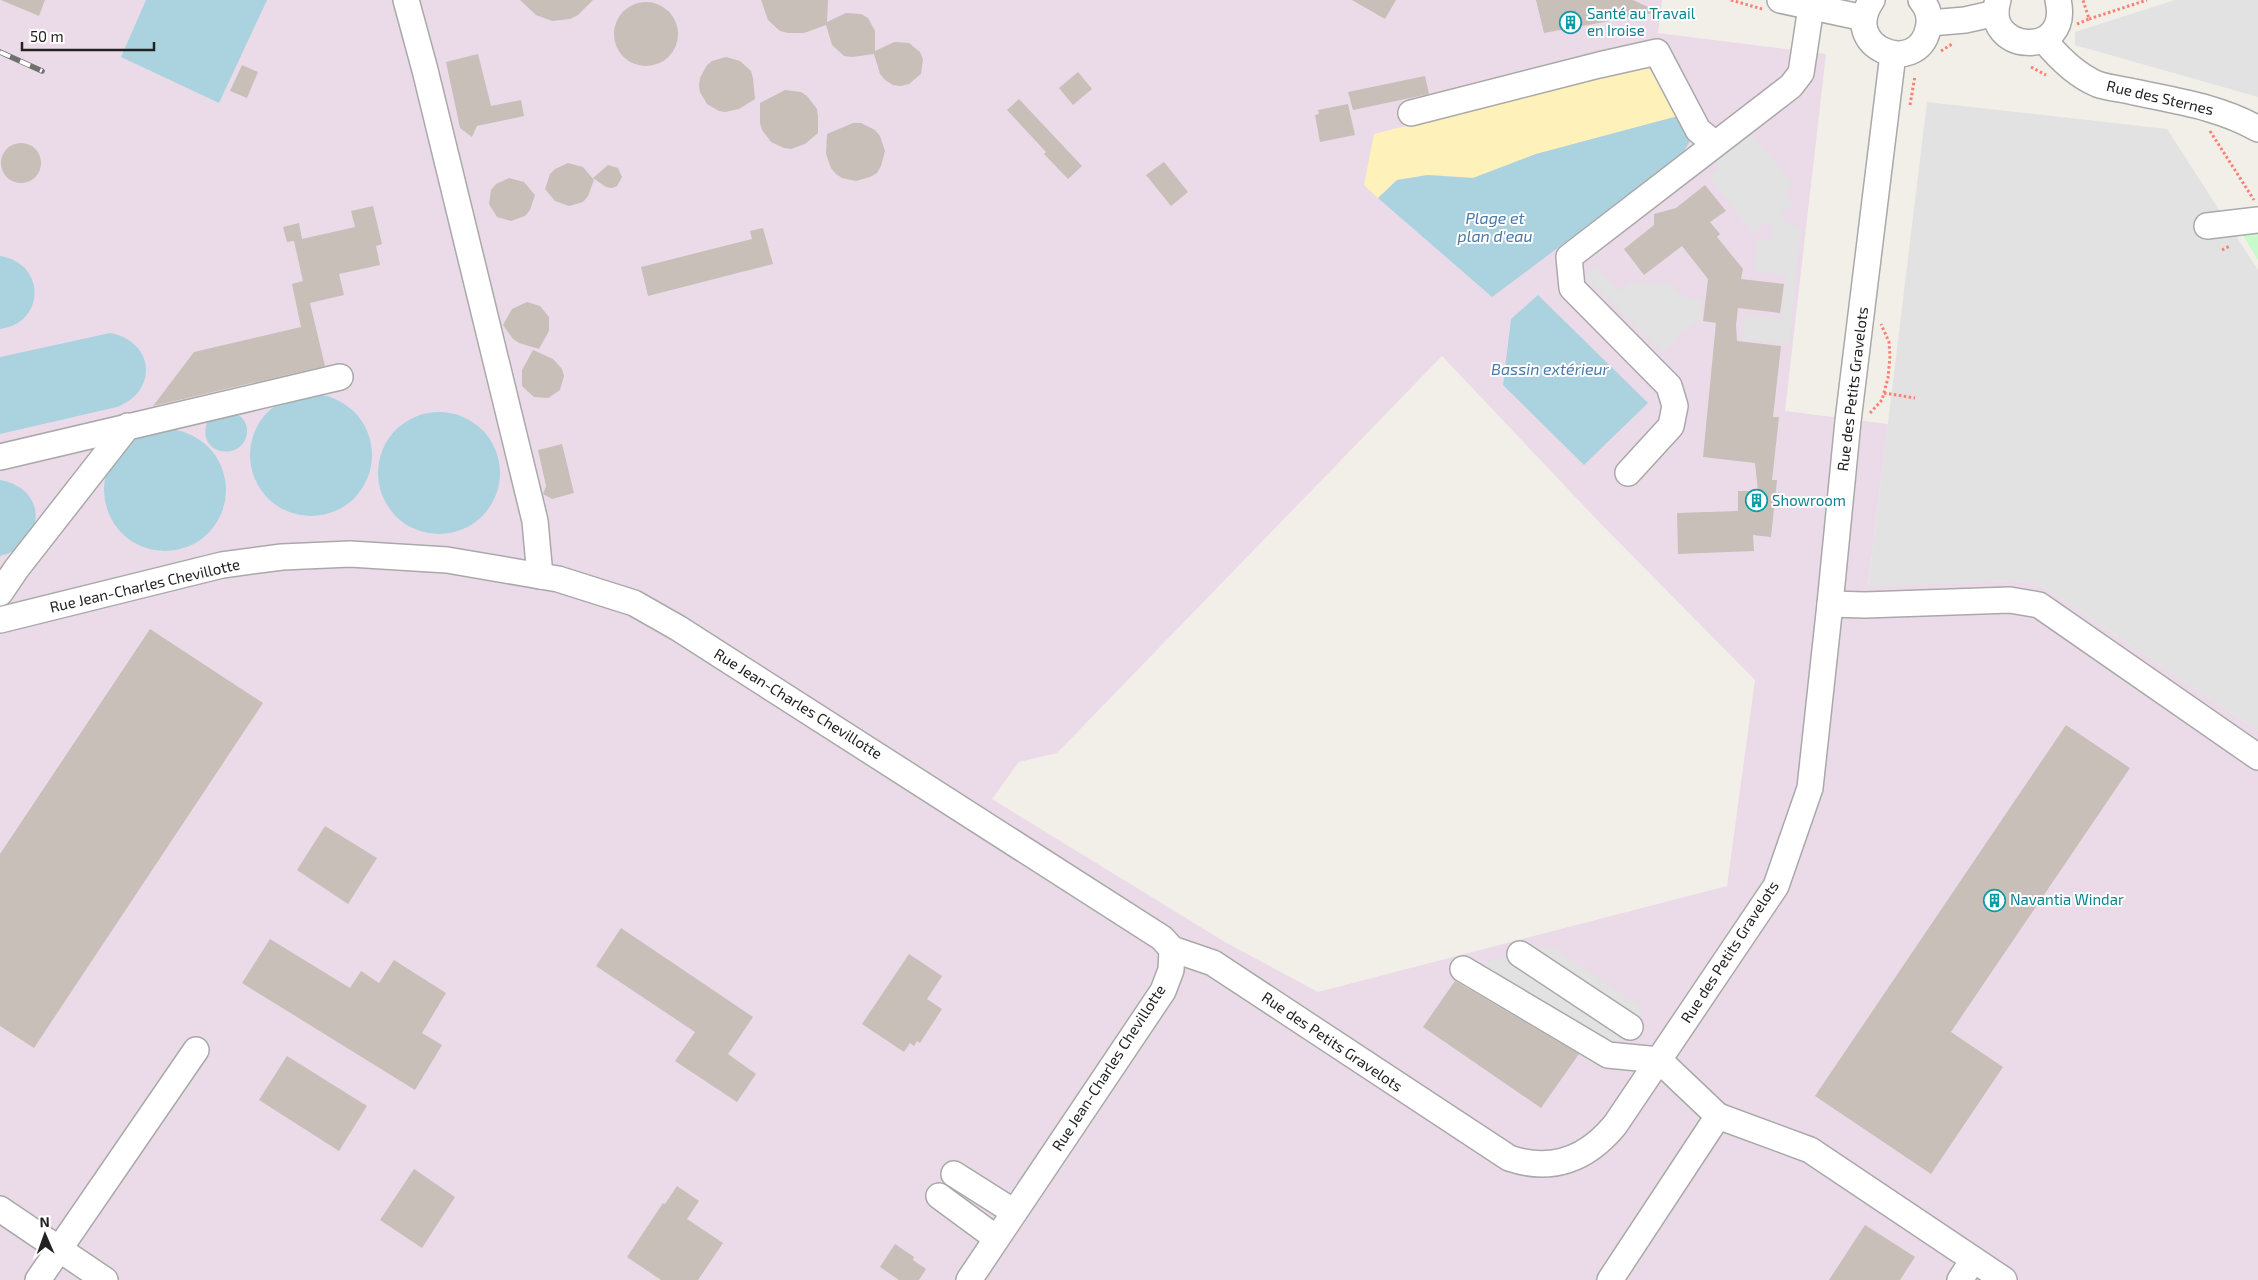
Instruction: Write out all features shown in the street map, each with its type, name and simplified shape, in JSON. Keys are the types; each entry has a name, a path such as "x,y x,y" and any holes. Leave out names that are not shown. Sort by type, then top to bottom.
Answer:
{"street":[{"path":"406,0 425,70 535,521 540,576"},
{"path":"1780,0 1811,8 1868,9 1868,38 1884,52 1894,54 1904,54 1914,50 1925,38 1930,23 1928,12 1921,0"},
{"path":"1930,23 1965,20 1997,7 1999,26 2007,36 2019,43 2032,44 2044,40 2053,32 2059,22 2060,10 2058,0"},
{"path":"1628,473 1671,426 1675,406 1669,386 1572,288 1569,257 1791,86 1801,73 1811,8"},
{"name":"Rue des Sternes","path":"2044,40 2055,53 2079,74 2097,84 2206,108 2238,118 2258,129"},
{"path":"1410,113 1657,52 1698,130 1714,144"},
{"name":"Rue des Petits Gravelots","path":"1172,949 1213,963 1502,1155 1523,1163 1557,1163 1572,1160 1598,1144 1615,1125 1776,886 1810,788 1848,420 1894,54"},
{"path":"2207,226 2258,220"},
{"path":"0,457 340,377"},
{"path":"0,593 17,568 128,426"},
{"name":"Rue Jean-Charles Chevillotte","path":"0,620 222,565 282,557 350,554 448,560 558,579 634,603 678,628 1153,932 1172,949 1171,970 1163,991 969,1280"},
{"path":"1830,604 1865,605 2010,600 2040,604 2258,757"},
{"path":"1520,954 1630,1027"},
{"path":"1463,969 1608,1055 1660,1060 1718,1116 1810,1150 2004,1280"},
{"path":"38,1280 196,1050"},
{"path":"1610,1280 1718,1116"},
{"path":"954,1174 1014,1212"},
{"path":"939,1196 996,1238"},
{"path":"0,1210 105,1280"},
{"path":"1960,1280 1973,1260"}],"path":[{"path":"2089,19 2147,0"},
{"path":"2030,67 2053,78"},
{"path":"2206,127 2258,206"},
{"path":"1884,393 1915,398"}],"shaded area":[{"path":"0,0 1662,0 1658,33 1826,54 1785,411 1888,424 1868,586 2015,581 2028,582 2044,587 2258,731 2258,1280 0,1280","holes":["1442,356 1601,524 1755,680 1727,886 1318,992 1225,942 992,799 1019,762 1057,753"]},
{"path":"2175,0 2258,0 2258,97 2075,45 2075,32"},
{"path":"1927,102 2167,129 2258,270 2258,731 2044,587 2028,582 2015,581 1868,587"},
{"path":"1748,130 1794,185 1785,193 1793,204 1780,214 1787,224 1801,228 1789,344 1741,339 1744,315 1781,319 1786,275 1753,271 1758,239 1770,239 1772,226 1766,221 1754,234 1709,177 1719,168 1711,157"},
{"path":"1596,267 1620,291 1632,282 1671,284 1683,297 1701,299 1701,320 1682,332 1663,354 1585,277"},
{"path":"1550,946 1643,1009 1603,1061 1463,969"}],"sand":[{"path":"1647,65 1678,116 1536,154 1473,178 1428,175 1397,180 1378,198 1364,185 1374,134"}],"green space":[{"path":"2258,217 2258,260 2242,234"}],"water":[{"path":"146,0 267,0 219,103 121,57"},
{"name":"Plage et plan d'eau","path":"1678,116 1692,138 1681,156 1492,297 1378,198 1397,180 1428,175 1473,178 1536,154"},
{"path":"0,256 15,261 26,270 32,281 34,293 32,305 26,316 15,324 0,329"},
{"name":"Bassin extérieur","path":"1538,295 1648,403 1584,465 1503,385 1511,319"},
{"path":"110,333 125,338 136,346 143,356 146,367 145,379 140,390 131,400 117,407 0,434 0,357"},
{"path":"311,394 334,398 354,412 368,432 372,455 368,478 354,498 334,512 311,516 288,512 268,498 254,478 250,455 254,432 268,412 288,398"},
{"path":"234,412 246,424 245,441 239,448 231,451 222,451 214,448 208,442 205,432 208,420"},
{"path":"439,412 463,416 482,430 496,449 500,473 496,497 482,516 463,530 439,534 415,530 396,516 382,497 378,473 382,449 396,430 415,416"},
{"path":"165,429 177,430 188,434 199,439 208,447 216,456 221,467 225,478 225,502 221,513 216,524 208,533 199,541 188,546 177,550 165,551 153,550 142,546 131,541 122,533 114,524 109,513 105,502 104,490 105,478 109,467 114,456 122,447 131,439 142,434 153,430"},
{"path":"0,480 16,485 27,494 34,505 36,517 33,529 26,541 15,550 0,556"}],"building":[{"path":"1,0 45,0 39,16"},
{"path":"520,0 593,0 578,15 570,19 552,21 536,15"},
{"path":"761,0 828,0 827,22 846,13 861,14 868,18 875,31 875,51 894,42 909,43 920,52 923,59 921,74 909,84 893,85 880,74 874,54 852,57 844,56 832,45 826,25 804,33 780,31 768,20"},
{"path":"1352,0 1396,0 1385,19"},
{"name":"Santé au Travail en Iroise","path":"1536,0 1633,0 1659,12 1544,33"},
{"path":"646,2 664,8 672,16 678,34 672,52 664,60 646,66 628,60 620,52 614,34 620,16 628,8"},
{"path":"478,54 491,106 521,100 524,116 477,126 472,137 460,128 446,62"},
{"path":"726,57 740,61 751,71 755,99 739,109 725,112 719,111 707,104 700,92 699,85 700,78 707,65 712,61"},
{"path":"242,65 258,72 247,98 230,91"},
{"path":"1078,72 1092,89 1073,105 1059,88"},
{"path":"1425,76 1429,94 1353,110 1348,92"},
{"path":"785,90 801,92 807,96 817,109 818,117 818,133 805,144 791,149 771,142 762,130 760,123 760,103"},
{"path":"1019,99 1082,166 1068,179 1007,110"},
{"path":"1348,104 1355,135 1320,142 1315,115 1319,114 1318,110"},
{"path":"853,123 861,123 875,130 880,136 885,151 877,173 856,181 842,178 836,174 831,168 826,154 827,134"},
{"path":"21,143 35,149 41,163 35,177 21,183 7,177 1,163 7,149"},
{"path":"1164,162 1188,192 1171,206 1146,175"},
{"path":"568,163 583,167 594,180 588,196 583,202 569,206 555,201 545,189 550,174 555,169"},
{"path":"608,165 618,168 622,177 617,186 612,188 606,187 593,178"},
{"path":"509,178 524,182 535,195 530,210 525,216 511,221 497,217 489,204 491,190 496,184"},
{"path":"1705,185 1726,211 1710,222 1720,234 1717,237 1743,269 1741,279 1784,284 1780,313 1738,308 1736,325 1737,341 1781,346 1773,417 1779,417 1772,480 1777,480 1771,537 1753,535 1754,551 1678,554 1677,513 1738,511 1738,491 1758,491 1755,463 1703,457 1716,323 1703,321 1708,279 1682,246 1644,275 1624,249 1654,225 1654,214 1676,208"},
{"path":"373,206 382,244 376,246 380,265 339,274 344,295 310,303 325,366 153,406 194,352 301,327 292,284 303,281 294,241 287,242 283,227 299,223 302,239 355,227 351,211"},
{"path":"763,228 773,264 648,296 641,267 752,239 750,231"},
{"path":"527,302 540,306 549,317 549,331 539,349 519,343 513,339 503,325 512,309"},
{"path":"533,350 553,359 562,369 564,376 560,390 548,398 534,397 522,386 522,370"},
{"path":"562,444 574,493 552,499 543,494 546,486 538,450"},
{"path":"150,629 263,703 34,1048 0,1026 0,854"},
{"name":"Navantia Windar","path":"2066,725 2130,768 1951,1032 2003,1067 1931,1174 1815,1096"},
{"path":"325,826 377,858 348,904 297,870"},
{"path":"621,928 753,1017 728,1054 756,1074 737,1102 675,1061 695,1032 596,966"},
{"path":"270,939 350,988 361,971 379,983 394,960 446,993 422,1033 442,1045 415,1090 242,983"},
{"path":"909,954 942,976 927,999 942,1009 920,1043 917,1041 914,1046 910,1043 904,1052 862,1024"},
{"path":"1455,981 1579,1054 1541,1108 1423,1027"},
{"path":"287,1056 367,1106 339,1151 259,1100"},
{"path":"414,1169 455,1197 422,1248 380,1220"},
{"path":"677,1186 699,1201 687,1219 723,1243 698,1280 661,1280 627,1257 663,1203 665,1204"},
{"path":"1865,1225 1915,1257 1900,1280 1829,1280"},
{"path":"895,1244 914,1257 913,1260 926,1269 919,1280 899,1280 880,1267"}],"railway":[{"path":"0,52 42,71"}],"place":[{"name":"Santé au Travail en Iroise","path":"1571,23"},
{"name":"Showroom","path":"1756,501"},
{"name":"Navantia Windar","path":"1994,900"}]}
